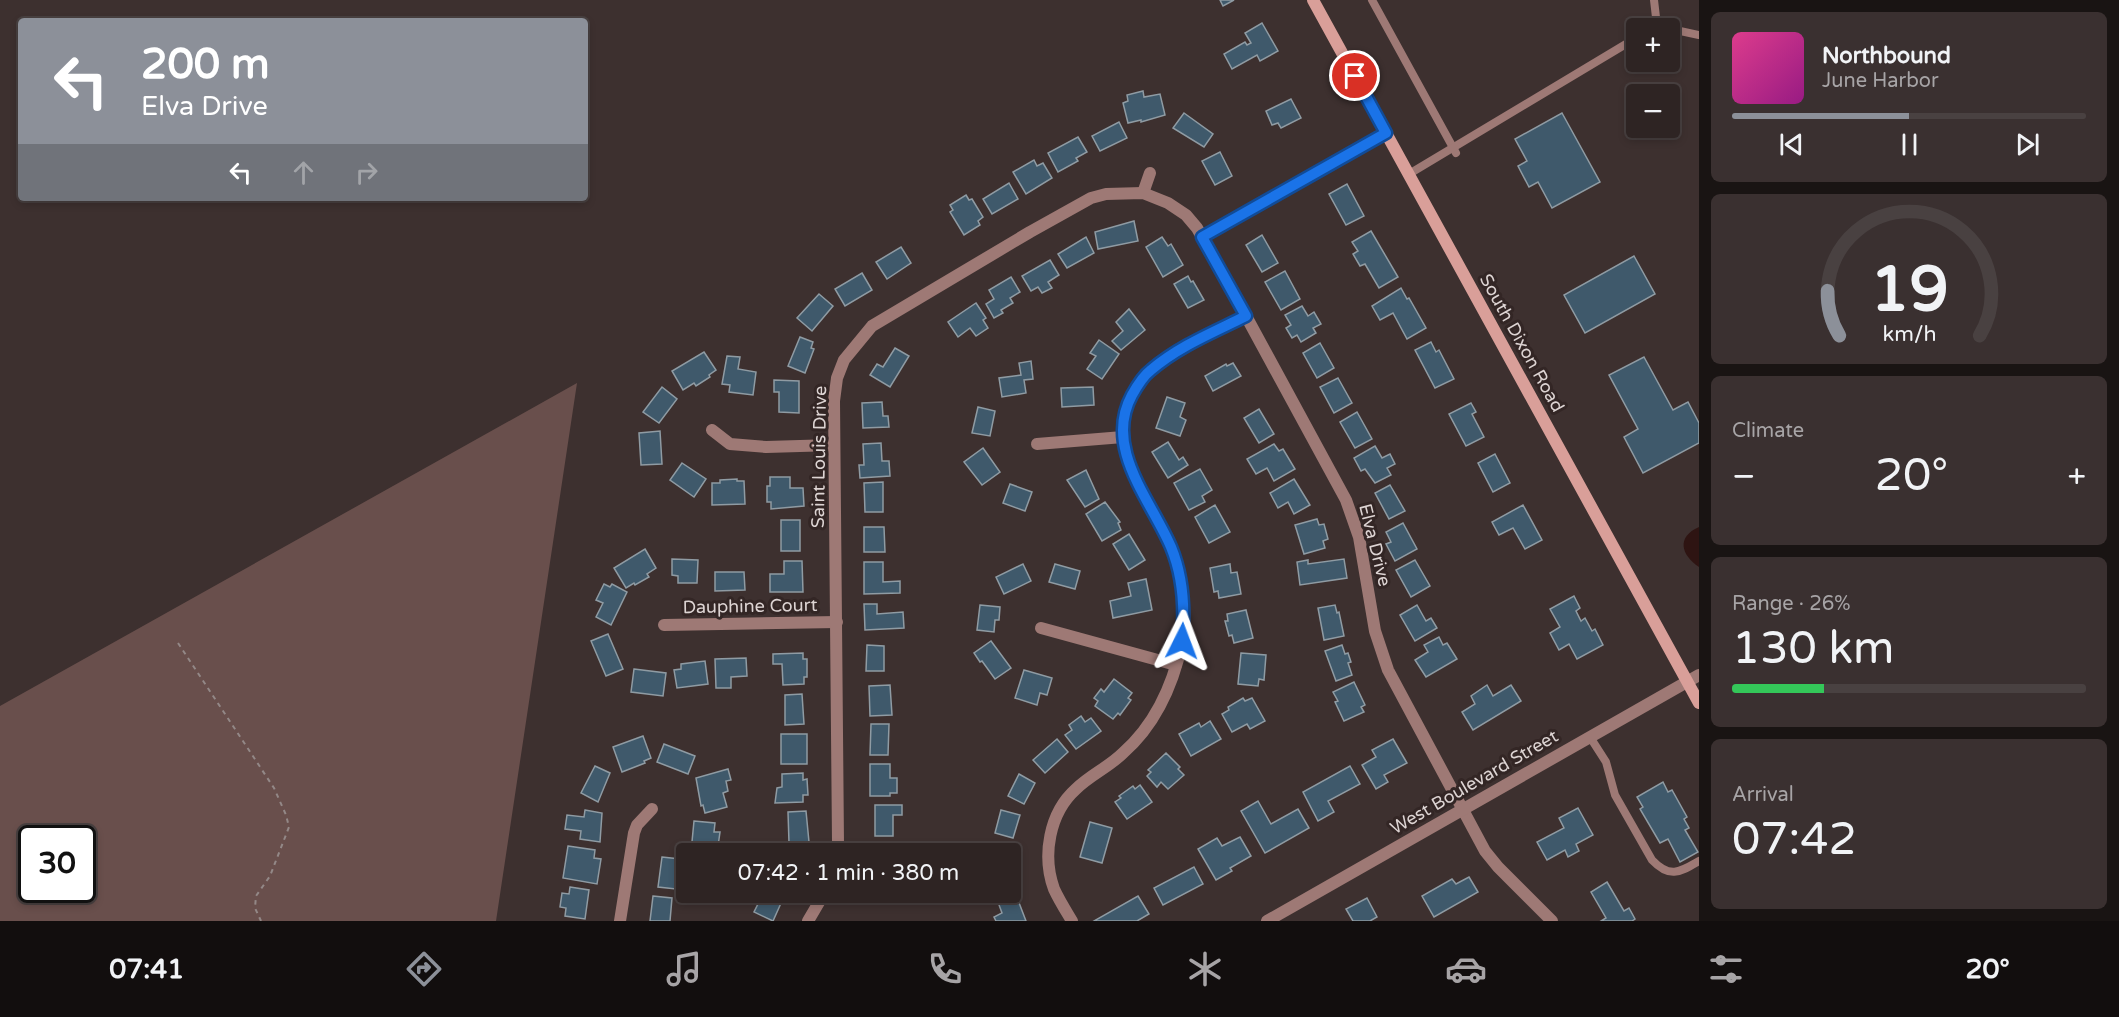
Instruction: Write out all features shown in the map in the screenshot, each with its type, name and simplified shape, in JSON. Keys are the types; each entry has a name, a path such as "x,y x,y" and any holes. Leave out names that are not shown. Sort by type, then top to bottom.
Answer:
{"main road":[{"name":"South Dixon Road","path":"1313,0 1699,703"}],"street":[{"path":"1202,237 1386,133"},
{"path":"1143,193 1150,173"},
{"name":"Elva Drive","path":"1143,193 1168,203 1186,215 1202,237 1346,500 1359,537 1376,631 1388,670 1485,851 1552,921"},
{"name":"Saint Louis Drive","path":"838,843 834,401 837,378 844,360 872,326 1030,232 1091,198 1106,194 1143,193"},
{"path":"1072,921 1054,889 1048,862 1051,828 1065,800 1076,788 1123,753 1150,725 1166,698 1182,641 1185,616 1178,569 1171,547 1127,461 1122,422 1128,402 1138,383 1150,370 1180,350 1246,316"},
{"path":"712,430 730,444 766,447 834,445"},
{"path":"1037,444 1123,437"},
{"name":"Dauphine Court","path":"664,625 837,622"},
{"path":"1041,628 1176,665"},
{"name":"West Boulevard Street","path":"1267,921 1699,675"},
{"path":"620,921 634,833 637,825 652,809"},
{"path":"808,921 819,903"}],"lane":[{"path":"1372,0 1454,150"},
{"path":"1654,0 1655,18"},
{"path":"1680,32 1699,35"},
{"path":"1409,174 1454,150 1626,44"},
{"path":"1590,736 1606,762 1615,795 1652,860 1659,868 1670,872 1681,871 1699,861"}],"path":[{"path":"178,643 274,788 286,815 289,827 270,876 256,896 255,908 261,921"}],"shaded area":[{"path":"577,383 496,921 0,921 0,706"},
{"path":"1699,527 1699,567 1685,552 1684,541 1692,531"}],"building":[{"path":"1220,0 1234,0 1223,6"},
{"path":"1262,23 1278,51 1260,61 1257,55 1232,69 1224,54 1245,42 1247,45 1251,43 1245,33"},
{"path":"1143,91 1144,97 1160,94 1165,115 1128,123 1123,103 1128,101 1127,95"},
{"path":"1291,99 1301,118 1281,128 1278,123 1272,125 1266,111"},
{"path":"1184,113 1213,134 1204,147 1173,128"},
{"path":"1562,113 1600,182 1552,208 1538,182 1529,187 1518,166 1527,161 1515,139"},
{"path":"1119,122 1127,138 1100,151 1092,136"},
{"path":"1078,137 1087,152 1076,158 1078,161 1058,172 1048,153"},
{"path":"1220,152 1232,176 1215,185 1202,161"},
{"path":"1034,160 1037,166 1043,163 1052,178 1026,194 1013,172"},
{"path":"1009,183 1018,199 992,214 983,199"},
{"path":"1347,184 1364,216 1346,225 1329,194"},
{"path":"966,195 969,200 972,199 983,217 978,221 980,225 964,235 950,212 953,210 950,205"},
{"path":"1134,221 1138,241 1098,249 1095,232"},
{"path":"1371,231 1398,277 1379,288 1365,264 1360,266 1353,254 1358,251 1352,242"},
{"path":"1262,235 1278,263 1262,272 1246,245"},
{"path":"1086,237 1094,253 1067,268 1058,254"},
{"path":"1162,237 1168,246 1171,244 1183,265 1163,277 1146,247"},
{"path":"901,247 911,263 887,279 876,262"},
{"path":"1634,256 1655,294 1585,333 1564,295"},
{"path":"1050,260 1059,275 1048,282 1052,288 1042,293 1038,287 1031,291 1022,276"},
{"path":"1285,271 1300,299 1281,310 1265,282"},
{"path":"862,273 872,290 845,306 835,289"},
{"path":"1188,276 1204,300 1188,308 1174,284"},
{"path":"1011,277 1020,292 1010,298 1013,303 1001,310 1003,313 994,318 986,304 994,299 989,290"},
{"path":"1401,288 1426,328 1407,339 1393,313 1380,320 1372,306"},
{"path":"819,294 833,306 812,331 797,318"},
{"path":"976,303 986,318 983,320 988,328 976,336 970,328 958,337 948,322"},
{"path":"1302,306 1308,316 1314,312 1321,324 1313,328 1316,333 1301,342 1297,335 1292,338 1286,328 1291,325 1285,315"},
{"path":"1129,309 1145,330 1121,350 1112,341 1123,331 1116,322"},
{"path":"800,337 813,342 811,348 814,349 805,373 788,366"},
{"path":"1099,340 1119,354 1102,379 1087,369 1096,356 1090,353"},
{"path":"1431,342 1436,352 1439,350 1454,379 1435,388 1415,350"},
{"path":"1320,343 1334,368 1317,378 1303,353"},
{"path":"895,348 909,356 890,387 870,375 877,364 883,367"},
{"path":"704,352 716,370 696,386 694,383 683,390 672,371"},
{"path":"727,356 740,357 738,369 756,372 753,395 729,392 730,385 722,384"},
{"path":"1644,357 1673,410 1688,402 1699,423 1699,443 1643,473 1624,437 1638,429 1609,375"},
{"path":"1031,361 1033,379 1024,380 1026,393 1002,397 999,378 1021,375 1019,363"},
{"path":"1233,363 1241,376 1213,391 1205,376 1226,364 1227,366"},
{"path":"1338,378 1352,403 1334,413 1320,387"},
{"path":"774,380 799,381 799,413 779,412 779,392 774,392"},
{"path":"662,387 677,399 659,423 643,412"},
{"path":"1093,387 1094,405 1062,407 1061,388"},
{"path":"1167,397 1185,403 1180,417 1186,420 1180,436 1156,428"},
{"path":"882,402 883,416 888,416 889,427 863,428 862,403"},
{"path":"1471,403 1476,412 1472,414 1484,437 1466,446 1449,414"},
{"path":"978,407 995,411 990,436 972,433"},
{"path":"1259,409 1274,434 1259,443 1244,418"},
{"path":"1357,412 1372,439 1355,448 1340,422"},
{"path":"660,431 662,464 641,465 639,433"},
{"path":"1168,442 1179,460 1183,457 1188,465 1168,478 1152,452"},
{"path":"881,443 882,461 889,461 890,476 860,478 859,465 864,465 863,444"},
{"path":"1274,444 1279,451 1283,449 1295,469 1274,481 1267,468 1256,474 1247,459"},
{"path":"1375,446 1382,458 1390,454 1395,464 1387,468 1391,475 1375,483 1365,469 1361,471 1354,458"},
{"path":"983,448 1000,472 982,485 964,462"},
{"path":"1495,454 1510,483 1493,492 1478,463"},
{"path":"682,463 706,479 694,497 670,480"},
{"path":"1200,469 1212,490 1202,496 1205,502 1189,510 1174,483"},
{"path":"1086,470 1099,499 1085,507 1067,480"},
{"path":"770,477 790,477 790,488 803,488 804,506 771,509 771,502 767,502 767,486 770,486"},
{"path":"737,479 737,481 744,481 745,504 712,505 712,483"},
{"path":"1294,479 1310,505 1294,514 1288,502 1278,508 1270,493"},
{"path":"883,482 883,512 865,512 864,483"},
{"path":"1010,484 1032,492 1025,511 1003,503"},
{"path":"1390,485 1405,511 1389,519 1375,493"},
{"path":"1105,502 1120,522 1118,523 1121,530 1102,541 1086,514"},
{"path":"1215,505 1230,532 1209,543 1195,517"},
{"path":"1523,505 1542,540 1525,549 1513,528 1499,535 1492,522"},
{"path":"1317,519 1319,525 1324,524 1328,539 1323,541 1325,548 1304,554 1295,525"},
{"path":"781,520 800,520 800,551 781,551"},
{"path":"1403,523 1417,549 1395,561 1386,544 1391,542 1386,532"},
{"path":"864,527 884,527 885,552 864,552"},
{"path":"1129,534 1145,560 1129,570 1113,544"},
{"path":"645,549 656,568 647,574 649,577 626,588 614,568"},
{"path":"672,559 698,560 697,583 678,583 678,576 672,575"},
{"path":"1344,559 1347,578 1300,585 1297,562 1308,560 1308,564"},
{"path":"1415,560 1430,586 1411,597 1396,570"},
{"path":"784,561 802,561 803,592 770,592 770,574 784,574"},
{"path":"864,562 883,562 883,582 900,581 900,593 864,594"},
{"path":"1023,564 1031,581 1004,594 996,577"},
{"path":"1055,564 1080,571 1075,589 1049,582"},
{"path":"1230,564 1231,573 1237,572 1241,594 1219,598 1218,591 1214,592 1210,568"},
{"path":"715,572 744,572 745,590 715,591"},
{"path":"1146,579 1152,610 1113,618 1110,601 1131,596 1128,583"},
{"path":"604,584 610,587 612,584 627,592 611,625 596,617 603,603 596,600"},
{"path":"1574,596 1580,608 1576,611 1581,621 1585,618 1592,631 1595,629 1603,645 1577,659 1569,644 1559,650 1550,633 1560,627 1550,609"},
{"path":"864,604 877,604 877,614 903,612 904,628 865,630"},
{"path":"980,605 1000,607 999,620 995,620 994,632 977,630"},
{"path":"1335,605 1337,613 1339,612 1344,636 1324,640 1318,608"},
{"path":"1417,605 1426,621 1431,618 1437,628 1415,641 1400,615"},
{"path":"1246,610 1253,638 1234,643 1232,635 1229,636 1225,621 1228,621 1227,614"},
{"path":"608,634 623,669 606,676 591,641"},
{"path":"1439,637 1443,645 1447,643 1457,659 1426,677 1415,660 1428,652 1424,645"},
{"path":"991,641 1011,668 995,679 974,653"},
{"path":"867,645 884,646 884,671 866,671"},
{"path":"1342,645 1351,662 1348,663 1352,675 1336,681 1325,651"},
{"path":"803,653 803,659 807,659 807,677 804,677 804,684 783,685 782,664 773,664 773,654"},
{"path":"1241,653 1266,655 1264,680 1259,679 1258,686 1238,684"},
{"path":"746,658 747,676 731,677 731,688 716,688 715,659"},
{"path":"705,661 708,684 677,688 674,670 681,669 681,664"},
{"path":"634,669 666,673 663,696 631,692"},
{"path":"1024,670 1052,678 1047,695 1040,693 1037,705 1015,698"},
{"path":"1114,679 1132,693 1128,698 1131,700 1120,715 1118,713 1113,719 1095,706 1098,701 1094,698 1101,689 1104,692"},
{"path":"1354,682 1365,705 1361,707 1364,712 1344,721 1333,692"},
{"path":"890,685 892,715 870,716 869,686"},
{"path":"1487,685 1493,696 1511,685 1521,701 1473,730 1462,712 1475,704 1471,696"},
{"path":"802,694 804,724 785,725 785,695"},
{"path":"1243,698 1245,701 1252,698 1265,721 1250,729 1247,724 1232,732 1222,714 1229,710 1228,707"},
{"path":"1081,716 1085,722 1091,718 1101,731 1076,749 1065,735 1072,730 1069,725"},
{"path":"1210,721 1221,739 1191,756 1179,734 1199,723 1201,727"},
{"path":"871,724 889,724 888,755 870,755"},
{"path":"781,734 807,734 807,764 781,764"},
{"path":"643,736 651,758 644,761 645,763 622,772 613,747"},
{"path":"1057,739 1068,752 1045,773 1033,760"},
{"path":"1393,739 1407,763 1384,775 1388,782 1376,789 1362,765 1376,757 1372,750"},
{"path":"664,744 695,756 688,774 657,762"},
{"path":"1166,753 1180,767 1178,769 1184,775 1168,789 1161,782 1157,787 1147,776 1151,772 1148,770"},
{"path":"870,764 890,764 890,778 897,778 897,793 890,793 890,796 870,796"},
{"path":"595,766 610,773 598,802 581,793"},
{"path":"1350,766 1360,784 1328,801 1334,812 1318,821 1303,792"},
{"path":"728,769 731,780 726,781 728,791 723,793 727,807 705,813 703,805 701,806 696,778"},
{"path":"803,773 803,780 807,779 808,795 803,795 803,802 775,803 777,788 782,787 782,774"},
{"path":"1019,774 1035,783 1024,804 1008,796"},
{"path":"1663,782 1668,792 1672,790 1687,817 1684,819 1689,828 1685,830 1698,852 1680,862 1668,839 1660,843 1640,809 1643,807 1637,797"},
{"path":"1140,785 1152,802 1127,819 1115,802 1121,798 1119,796 1133,786 1135,789"},
{"path":"1258,801 1271,824 1298,809 1309,828 1265,853 1241,811"},
{"path":"875,805 902,805 902,815 893,815 893,836 875,836"},
{"path":"1578,808 1593,835 1576,844 1579,851 1568,857 1565,850 1547,860 1537,842 1564,828 1559,818"},
{"path":"585,810 602,813 600,842 580,839 581,831 565,829 567,815 584,817"},
{"path":"1001,810 1020,815 1013,838 995,833"},
{"path":"806,811 809,842 789,843 788,812"},
{"path":"694,821 715,823 714,832 720,832 718,843 692,843"},
{"path":"1090,822 1112,828 1102,863 1080,857"},
{"path":"1240,837 1251,856 1230,868 1232,871 1216,880 1198,849 1217,838 1222,846"},
{"path":"568,846 595,850 594,858 601,859 597,884 563,878"},
{"path":"662,857 676,859 676,889 658,887"},
{"path":"1194,867 1203,884 1163,905 1154,888"},
{"path":"1469,877 1478,892 1434,917 1422,896 1452,879 1456,884"},
{"path":"1607,882 1624,911 1629,908 1635,919 1632,921 1601,921 1606,918 1591,892"},
{"path":"570,887 589,890 585,919 565,916 566,908 560,907 562,893 569,894"},
{"path":"653,896 672,898 670,921 650,921"},
{"path":"1138,896 1149,914 1137,921 1094,921"},
{"path":"1367,898 1377,917 1370,921 1353,921 1346,909"},
{"path":"758,903 781,903 773,921 754,912"},
{"path":"998,903 1019,903 1026,921 996,921 994,917 1002,913"}],"route":[{"path":"1182,641 1185,616 1178,569 1171,547 1127,461 1122,422 1128,402 1138,383 1150,370 1180,350 1246,316 1202,237 1386,133 1355,76"}]}
